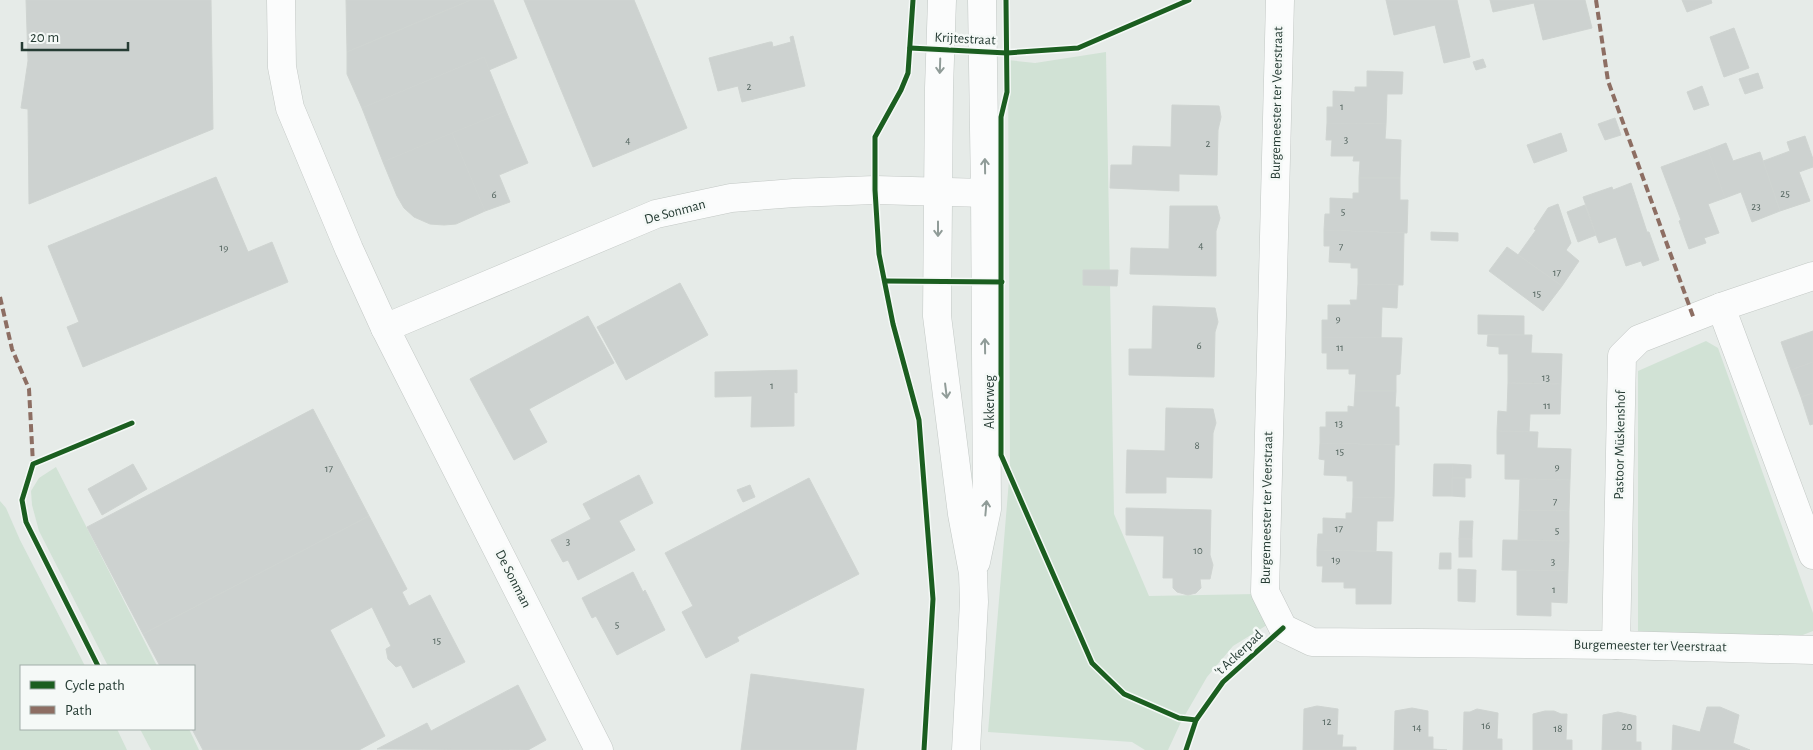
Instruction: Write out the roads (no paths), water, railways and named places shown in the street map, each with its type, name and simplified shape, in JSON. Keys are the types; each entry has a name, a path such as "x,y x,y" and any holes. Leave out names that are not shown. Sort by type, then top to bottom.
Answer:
{"street":[{"name":"De Sonman","path":"281,0 282,67 290,108 349,249 385,328 599,750"},
{"name":"Akkerweg","path":"942,0 939,88 937,316 960,504 973,573 973,612 966,750"},
{"name":"Akkerweg","path":"973,573 987,509 982,0"},
{"name":"Burgemeester ter Veerstraat","path":"1280,0 1265,592 1283,628 1312,642 1616,645 1813,650"},
{"name":"De Sonman","path":"385,328 656,214 731,198 875,190 985,193"},
{"name":"Pastoor Müskenshof","path":"1616,645 1622,356 1639,339 1813,276"},
{"path":"1721,308 1813,555"}]}
